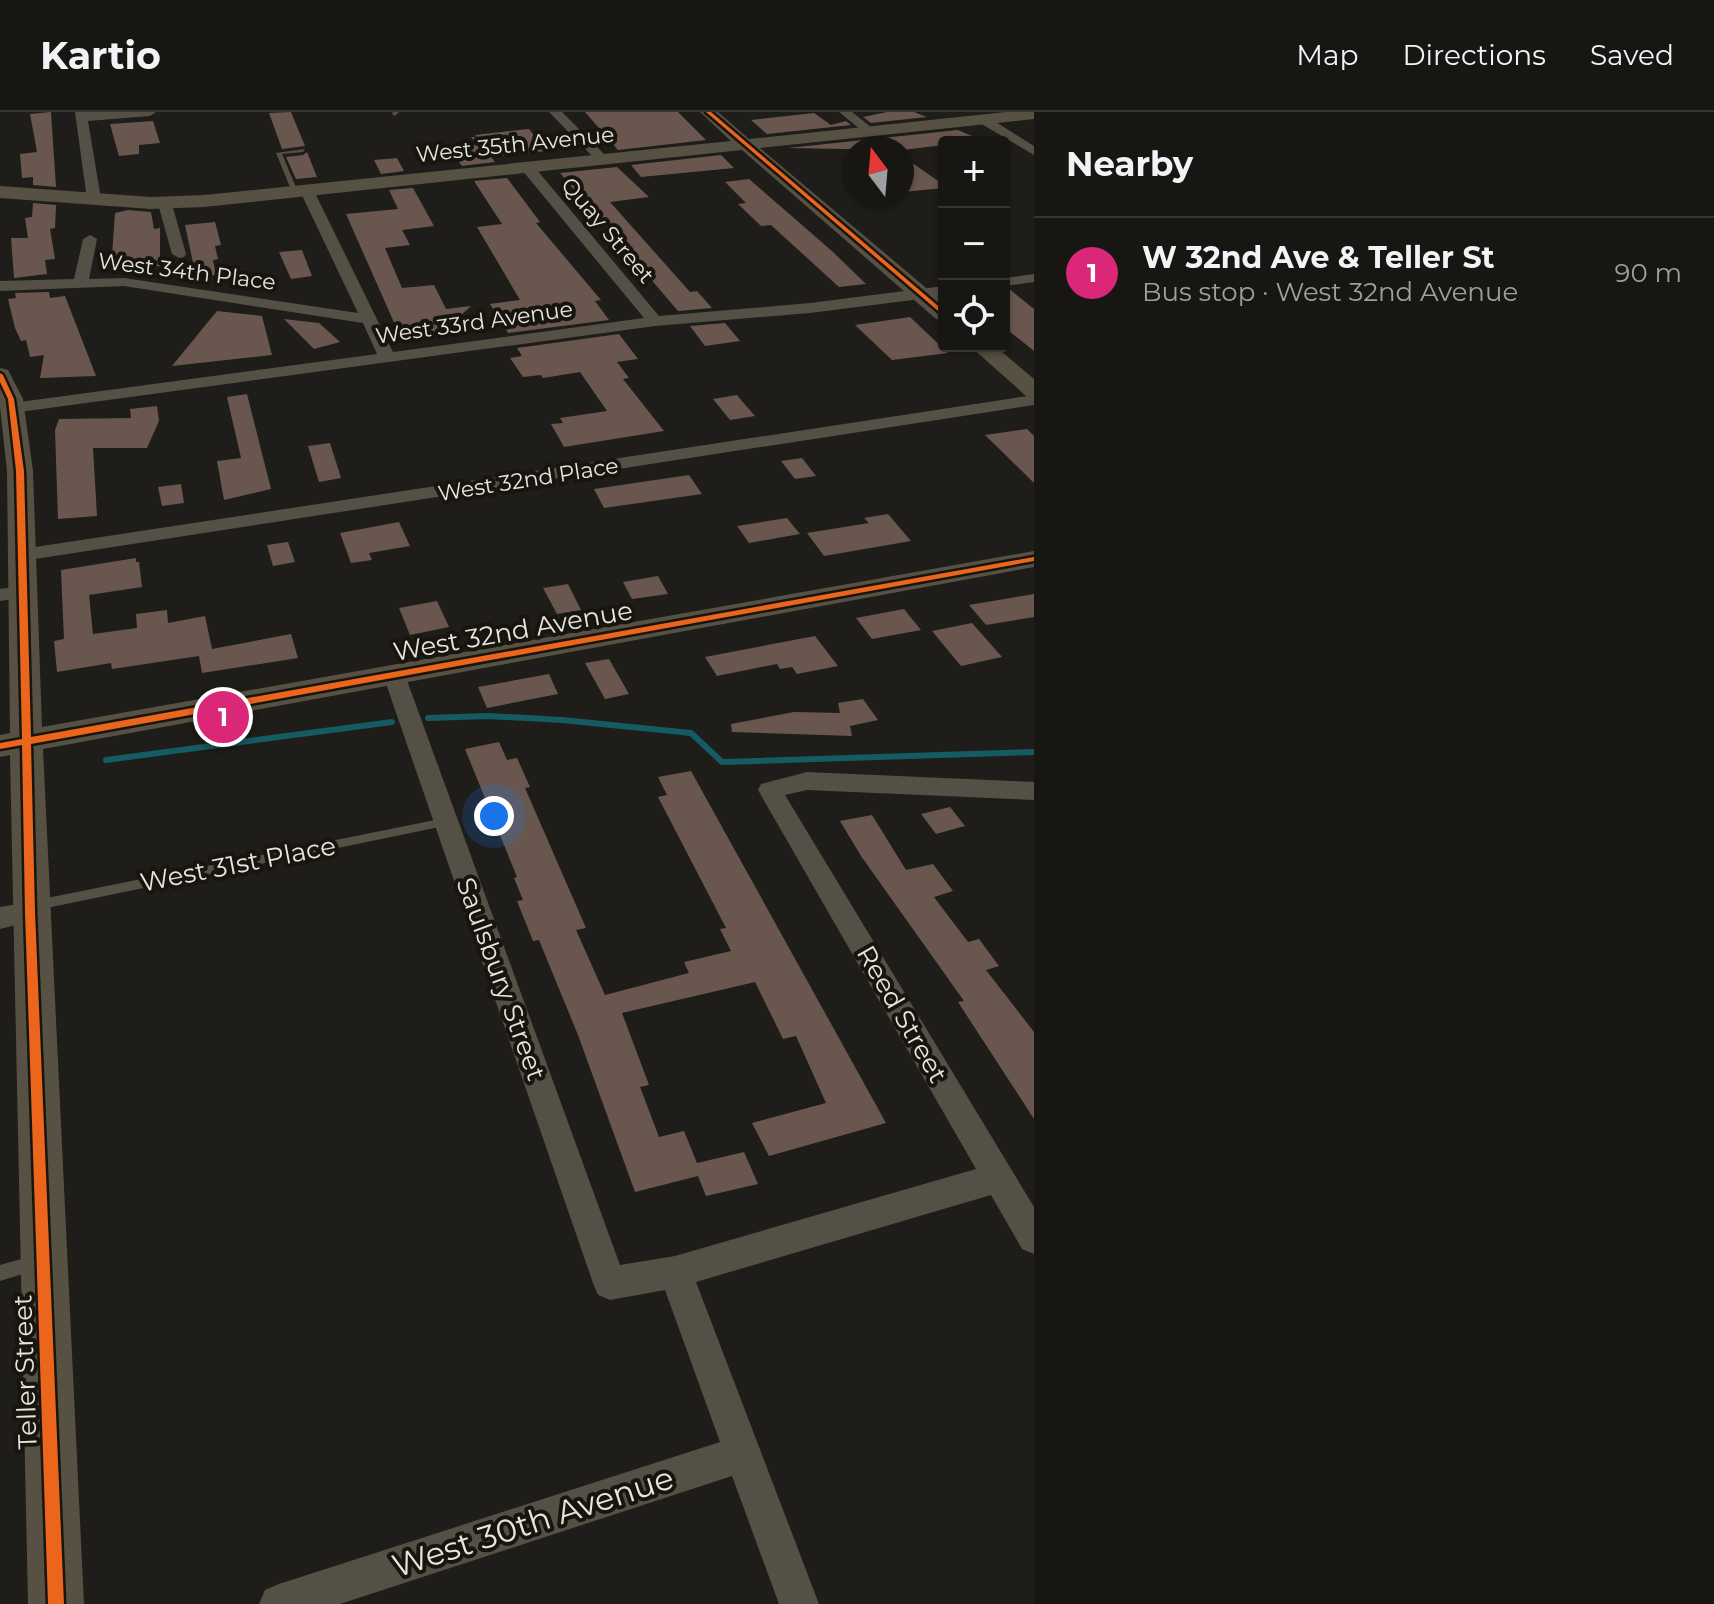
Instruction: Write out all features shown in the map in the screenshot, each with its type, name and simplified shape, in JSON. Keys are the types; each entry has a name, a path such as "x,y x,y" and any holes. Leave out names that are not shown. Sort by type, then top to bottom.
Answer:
{"street":[{"path":"94,199 82,115 150,112"},
{"name":"Quay Street","path":"555,112 602,159"},
{"path":"708,112 938,309"},
{"path":"845,112 870,131"},
{"name":"West 35th Avenue","path":"0,192 165,204 1034,114"},
{"path":"984,120 1034,151"},
{"name":"Quay Street","path":"527,167 655,321"},
{"path":"301,191 388,359"},
{"path":"165,204 179,254"},
{"path":"81,281 90,239"},
{"path":"1010,281 1034,278"},
{"name":"West 34th Place","path":"0,286 124,282 367,319"},
{"name":"West 33rd Avenue","path":"6,391 388,359 655,321 810,308 938,292"},
{"path":"988,352 1034,391"},
{"name":"Teller Street","path":"6,391 15,581 14,743 20,912 43,1261 56,1604"},
{"name":"West 32nd Place","path":"15,581 1034,400"},
{"name":"West 32nd Avenue","path":"14,743 1034,559"},
{"name":"Saulsbury Street","path":"394,675 610,1283 675,1272"},
{"name":"Reed Street","path":"1034,791 807,781 770,790 1034,1238"},
{"path":"799,1604 675,1272 998,1178"},
{"name":"West 30th Avenue","path":"279,1604 741,1454"}],"lane":[{"path":"301,191 279,153 303,150"},
{"name":"West 31st Place","path":"20,912 445,822"},
{"path":"0,1273 43,1261"}],"building":[{"path":"51,112 56,187 33,185 33,177 22,178 20,154 37,152 30,114"},
{"path":"291,112 305,146 282,149 269,113"},
{"path":"585,112 678,112 706,140 618,150"},
{"path":"887,112 914,112 927,117 871,123 863,117"},
{"path":"814,113 831,125 846,121 851,125 767,134 751,120"},
{"path":"153,121 160,143 139,145 139,154 119,156 110,124"},
{"path":"529,129 546,151 491,157 495,162 462,166 448,147 477,144 471,137 477,137 475,135"},
{"path":"958,130 972,136 938,136 938,146 914,149 914,136 901,136"},
{"path":"842,142 842,149 788,148"},
{"path":"307,152 317,177 296,179 286,157"},
{"path":"721,155 734,168 641,177 631,165"},
{"path":"397,158 404,171 381,174 374,160"},
{"path":"914,164 938,181 938,189 914,191"},
{"path":"617,167 649,197 610,202 690,292 697,291 712,308 678,311 560,173"},
{"path":"507,178 540,222 536,223 601,300 595,301 609,320 508,333 490,304 520,300 477,227 502,224 474,181"},
{"path":"749,179 866,284 839,287 771,225 761,226 738,204 746,203 725,182"},
{"path":"413,188 434,226 402,230 410,245 385,248 402,288 434,285 446,309 471,306 437,337 396,327 346,214 398,209 389,190"},
{"path":"33,203 56,205 55,228 50,229 55,259 45,260 47,274 14,278 11,238 28,238 25,218 32,217"},
{"path":"128,210 151,212 154,229 160,228 160,266 111,270 115,213"},
{"path":"215,222 221,245 215,246 218,259 213,260 216,275 196,277 185,225"},
{"path":"302,250 312,276 291,279 279,252"},
{"path":"1010,290 1034,309 1034,351 1010,332"},
{"path":"49,292 50,298 65,296 96,376 40,378 44,355 30,357 26,340 21,341 15,328 8,299 16,298 15,293"},
{"path":"217,311 262,316 272,355 172,366"},
{"path":"910,317 938,344 938,352 948,353 892,360 855,325"},
{"path":"284,319 319,323 340,342 314,349"},
{"path":"725,323 740,341 705,346 690,326"},
{"path":"619,334 638,359 617,362 629,378 623,379 664,431 564,447 551,424 563,423 560,418 607,411 580,372 543,378 541,375 523,377 510,358 522,356 517,348"},
{"path":"247,394 271,489 224,500 217,461 241,458 227,397"},
{"path":"737,395 755,416 730,420 713,399"},
{"path":"157,406 159,421 147,448 93,448 97,516 58,519 55,430 59,419 131,418 130,409"},
{"path":"1027,429 1034,436 1034,483 985,435"},
{"path":"330,443 341,478 319,482 308,446"},
{"path":"802,458 816,476 795,479 781,461"},
{"path":"689,475 702,494 604,508 594,489"},
{"path":"181,484 184,503 162,506 158,487"},
{"path":"888,514 911,541 824,556 807,533 869,523 864,518"},
{"path":"787,518 800,534 749,543 737,526"},
{"path":"399,522 410,546 369,553 372,560 351,563 340,533"},
{"path":"288,542 295,562 273,566 267,545"},
{"path":"136,558 142,587 89,595 93,634 137,628 136,614 167,610 168,623 205,616 212,649 291,634 298,658 202,673 199,656 112,669 111,663 57,672 54,641 64,639 61,570"},
{"path":"658,576 668,594 632,599 623,582"},
{"path":"568,584 581,610 557,614 543,588"},
{"path":"1034,594 1034,617 986,625 969,605"},
{"path":"437,601 449,627 410,635 399,608"},
{"path":"904,609 921,630 872,639 856,618"},
{"path":"972,623 1002,657 961,666 932,631"},
{"path":"815,636 838,666 797,674 792,667 780,669 777,664 717,676 705,657"},
{"path":"609,659 629,694 605,699 585,663"},
{"path":"549,674 558,694 487,708 478,687"},
{"path":"863,699 878,720 850,726 852,736 732,732 731,724 794,712 840,713 838,703"},
{"path":"499,742 507,760 517,758 530,787 525,788 586,928 576,930 605,995 689,973 684,962 731,951 720,929 726,928 658,797 667,795 658,777 691,771 886,1123 769,1156 752,1123 826,1103 796,1036 783,1039 755,982 622,1013 649,1085 640,1087 659,1137 684,1131 697,1163 744,1152 758,1184 706,1196 698,1176 635,1192 578,1035 539,940 533,941 517,901 523,900 514,878 517,877 465,749"},
{"path":"950,807 965,826 936,834 921,814"},
{"path":"872,815 906,870 933,864 953,891 934,897 968,942 979,939 999,966 986,970 1034,1032 1034,1119 958,1002 964,1001 861,856 840,821"}],"waterway":[{"path":"428,718 488,716 562,720 691,733 722,762 1034,752"},
{"path":"106,760 392,722"}],"cycle path":[{"path":"708,112 938,309"},
{"path":"0,375 11,399 20,471 30,912 56,1604"},
{"path":"0,746 1034,559"}],"place":[{"name":"W 32nd Ave & Teller St","path":"223,717"}]}
